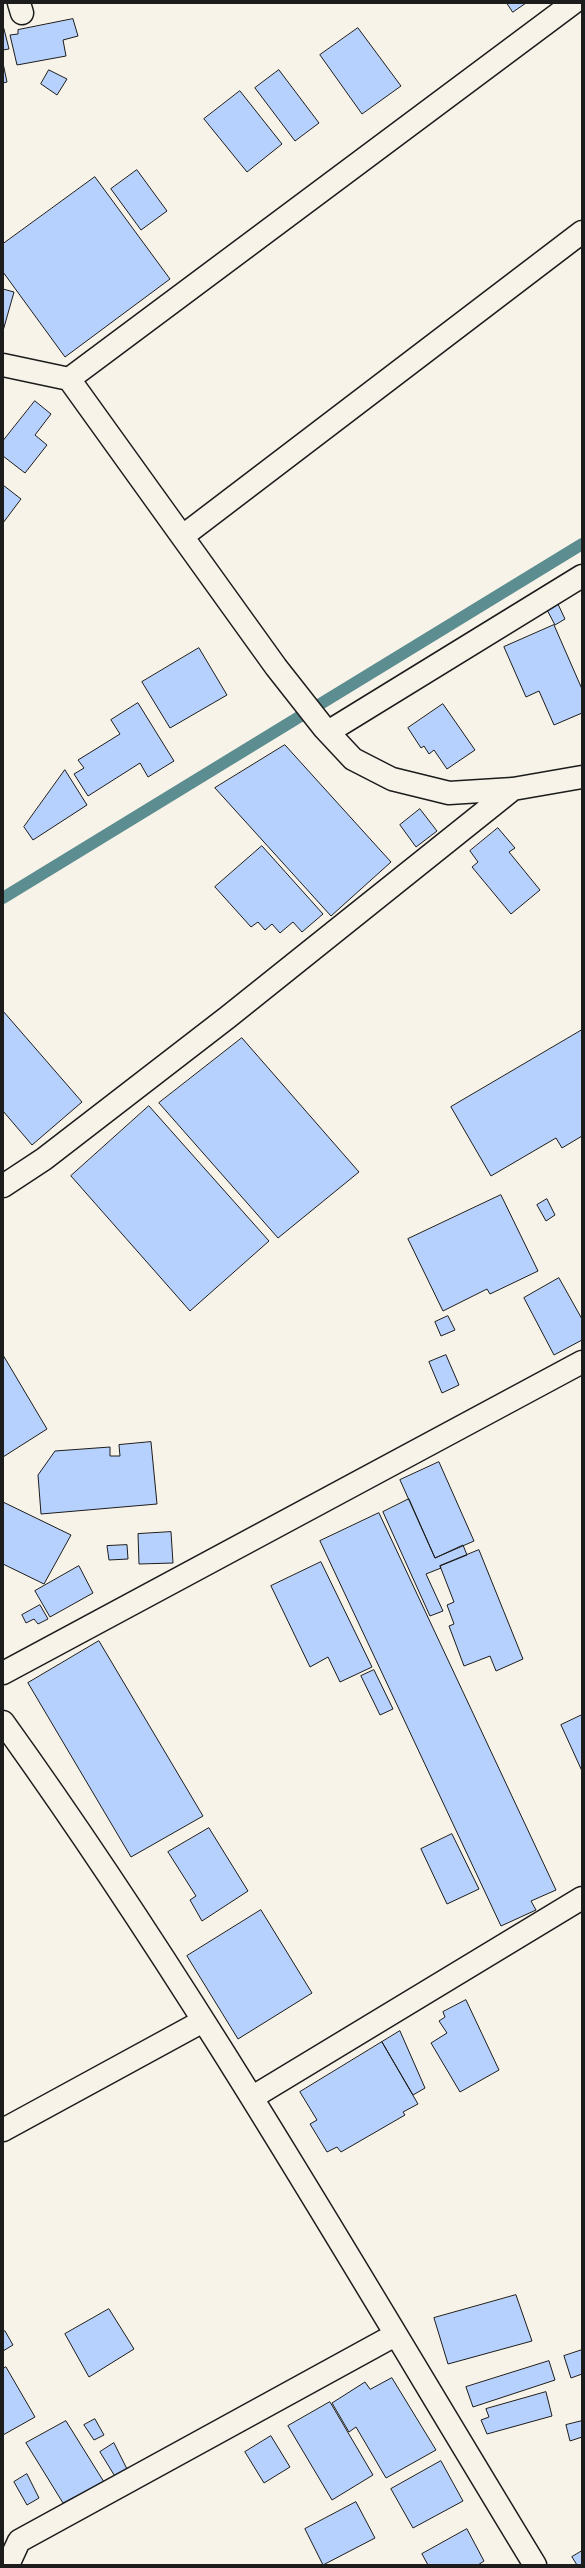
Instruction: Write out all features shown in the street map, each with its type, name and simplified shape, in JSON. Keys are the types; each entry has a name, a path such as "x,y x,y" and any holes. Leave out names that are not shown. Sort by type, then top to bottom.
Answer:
{"street":[{"path":"69,379 574,3"},
{"path":"184,536 582,232"},
{"path":"3,365 69,379 184,536 276,667 328,732 353,759 392,779 449,793 513,789 582,777"},
{"path":"328,732 582,576"},
{"path":"3,1186 44,1159 228,1017 513,789"},
{"path":"3,1673 582,1362"},
{"path":"3,1722 107,1872 253,2097 395,2335 535,2565"},
{"path":"253,2097 582,1898"},
{"path":"3,2130 203,2021"},
{"path":"8,2565 19,2541 395,2335"}],"building":[{"path":"507,3 526,3 513,12"},
{"path":"73,19 78,36 63,40 66,56 17,65 10,35 18,34 18,30"},
{"path":"358,28 401,86 362,114 320,55"},
{"path":"4,29 9,49 3,50 3,30"},
{"path":"3,63 7,82 3,83"},
{"path":"49,70 67,79 57,95 41,84"},
{"path":"279,70 319,123 295,141 255,88"},
{"path":"240,91 282,144 247,172 204,119"},
{"path":"137,170 167,211 141,230 111,189"},
{"path":"95,177 170,279 65,357 3,272 3,244"},
{"path":"3,289 14,292 3,331"},
{"path":"35,401 51,414 35,435 47,445 25,473 3,456 3,441"},
{"path":"3,485 21,499 3,523"},
{"path":"557,602 565,619 555,625 546,608"},
{"path":"554,625 582,689 582,713 554,725 539,691 526,697 504,647"},
{"path":"199,648 227,695 170,728 142,682"},
{"path":"138,703 174,761 148,777 140,763 88,796 74,774 84,768 78,760 120,734 111,720"},
{"path":"443,704 475,750 447,769 434,750 429,754 424,746 421,748 408,728"},
{"path":"285,745 391,862 331,916 215,788"},
{"path":"65,770 87,805 33,840 24,827"},
{"path":"420,809 437,831 416,847 400,825"},
{"path":"498,828 515,848 509,852 540,890 511,914 472,867 478,862 470,851"},
{"path":"262,846 323,914 302,932 293,922 280,933 272,924 265,930 258,922 251,927 215,887"},
{"path":"3,1011 82,1102 32,1145 3,1111"},
{"path":"582,1030 582,1136 562,1148 556,1138 491,1176 451,1107"},
{"path":"242,1038 359,1172 278,1238 159,1103"},
{"path":"149,1106 269,1241 190,1311 71,1176"},
{"path":"501,1195 538,1271 490,1294 487,1289 443,1311 408,1239"},
{"path":"547,1199 555,1215 546,1221 537,1205"},
{"path":"559,1278 582,1319 582,1340 554,1355 524,1298"},
{"path":"448,1316 455,1330 441,1336 435,1322"},
{"path":"3,1355 47,1429 3,1457"},
{"path":"446,1355 459,1385 442,1393 429,1362"},
{"path":"151,1442 157,1504 41,1514 38,1475 55,1451 110,1447 110,1456 120,1456 119,1445"},
{"path":"439,1462 474,1541 435,1558 400,1480"},
{"path":"409,1499 435,1558 463,1545 467,1555 440,1566 441,1568 426,1574 443,1611 430,1616 383,1512"},
{"path":"3,1502 71,1535 44,1584 3,1564"},
{"path":"379,1513 556,1890 531,1901 536,1910 501,1926 320,1541"},
{"path":"171,1532 173,1563 139,1564 138,1534"},
{"path":"127,1545 128,1559 109,1560 107,1546"},
{"path":"479,1550 523,1659 496,1671 490,1656 464,1666 449,1626 454,1624 447,1605 454,1602 440,1566"},
{"path":"321,1562 372,1667 340,1682 328,1657 310,1667 271,1586"},
{"path":"79,1566 93,1593 50,1617 35,1591"},
{"path":"40,1605 48,1619 38,1624 34,1619 26,1623 22,1615"},
{"path":"99,1641 203,1816 131,1857 28,1683"},
{"path":"374,1670 393,1709 380,1715 361,1676"},
{"path":"582,1715 582,1771 561,1725"},
{"path":"209,1828 248,1891 202,1921 190,1900 196,1896 168,1852"},
{"path":"452,1834 479,1889 447,1904 421,1849"},
{"path":"261,1910 312,1993 238,2039 187,1956"},
{"path":"466,2000 499,2070 460,2092 431,2043 447,2033 439,2021 445,2017 443,2012"},
{"path":"400,2031 425,2088 413,2095 382,2042"},
{"path":"382,2042 418,2104 403,2112 405,2115 341,2152 337,2147 327,2152 310,2124 317,2120 300,2092"},
{"path":"516,2295 532,2341 448,2364 434,2318"},
{"path":"109,2309 134,2349 89,2377 65,2334"},
{"path":"5,2331 13,2345 3,2351 3,2332"},
{"path":"582,2350 582,2374 571,2378 564,2356"},
{"path":"549,2361 555,2380 473,2407 466,2387"},
{"path":"6,2367 35,2417 3,2435 3,2369"},
{"path":"392,2378 436,2450 386,2478 356,2427 349,2432 332,2403 365,2382 370,2389"},
{"path":"546,2392 552,2416 487,2434 481,2420 489,2417 486,2409"},
{"path":"330,2402 373,2475 332,2500 288,2426"},
{"path":"95,2419 104,2435 94,2440 84,2425"},
{"path":"66,2421 104,2482 63,2503 26,2443"},
{"path":"582,2421 582,2437 570,2441 566,2425"},
{"path":"271,2436 290,2467 264,2483 245,2452"},
{"path":"114,2443 128,2471 116,2478 100,2452"},
{"path":"441,2461 463,2501 413,2528 391,2489"},
{"path":"27,2474 39,2498 27,2505 14,2482"},
{"path":"356,2502 375,2538 323,2565 305,2529"},
{"path":"467,2529 484,2561 478,2565 428,2565 422,2554"},
{"path":"582,2551 582,2565 577,2565 572,2557"}],"waterway":[{"path":"3,898 582,544"}]}
